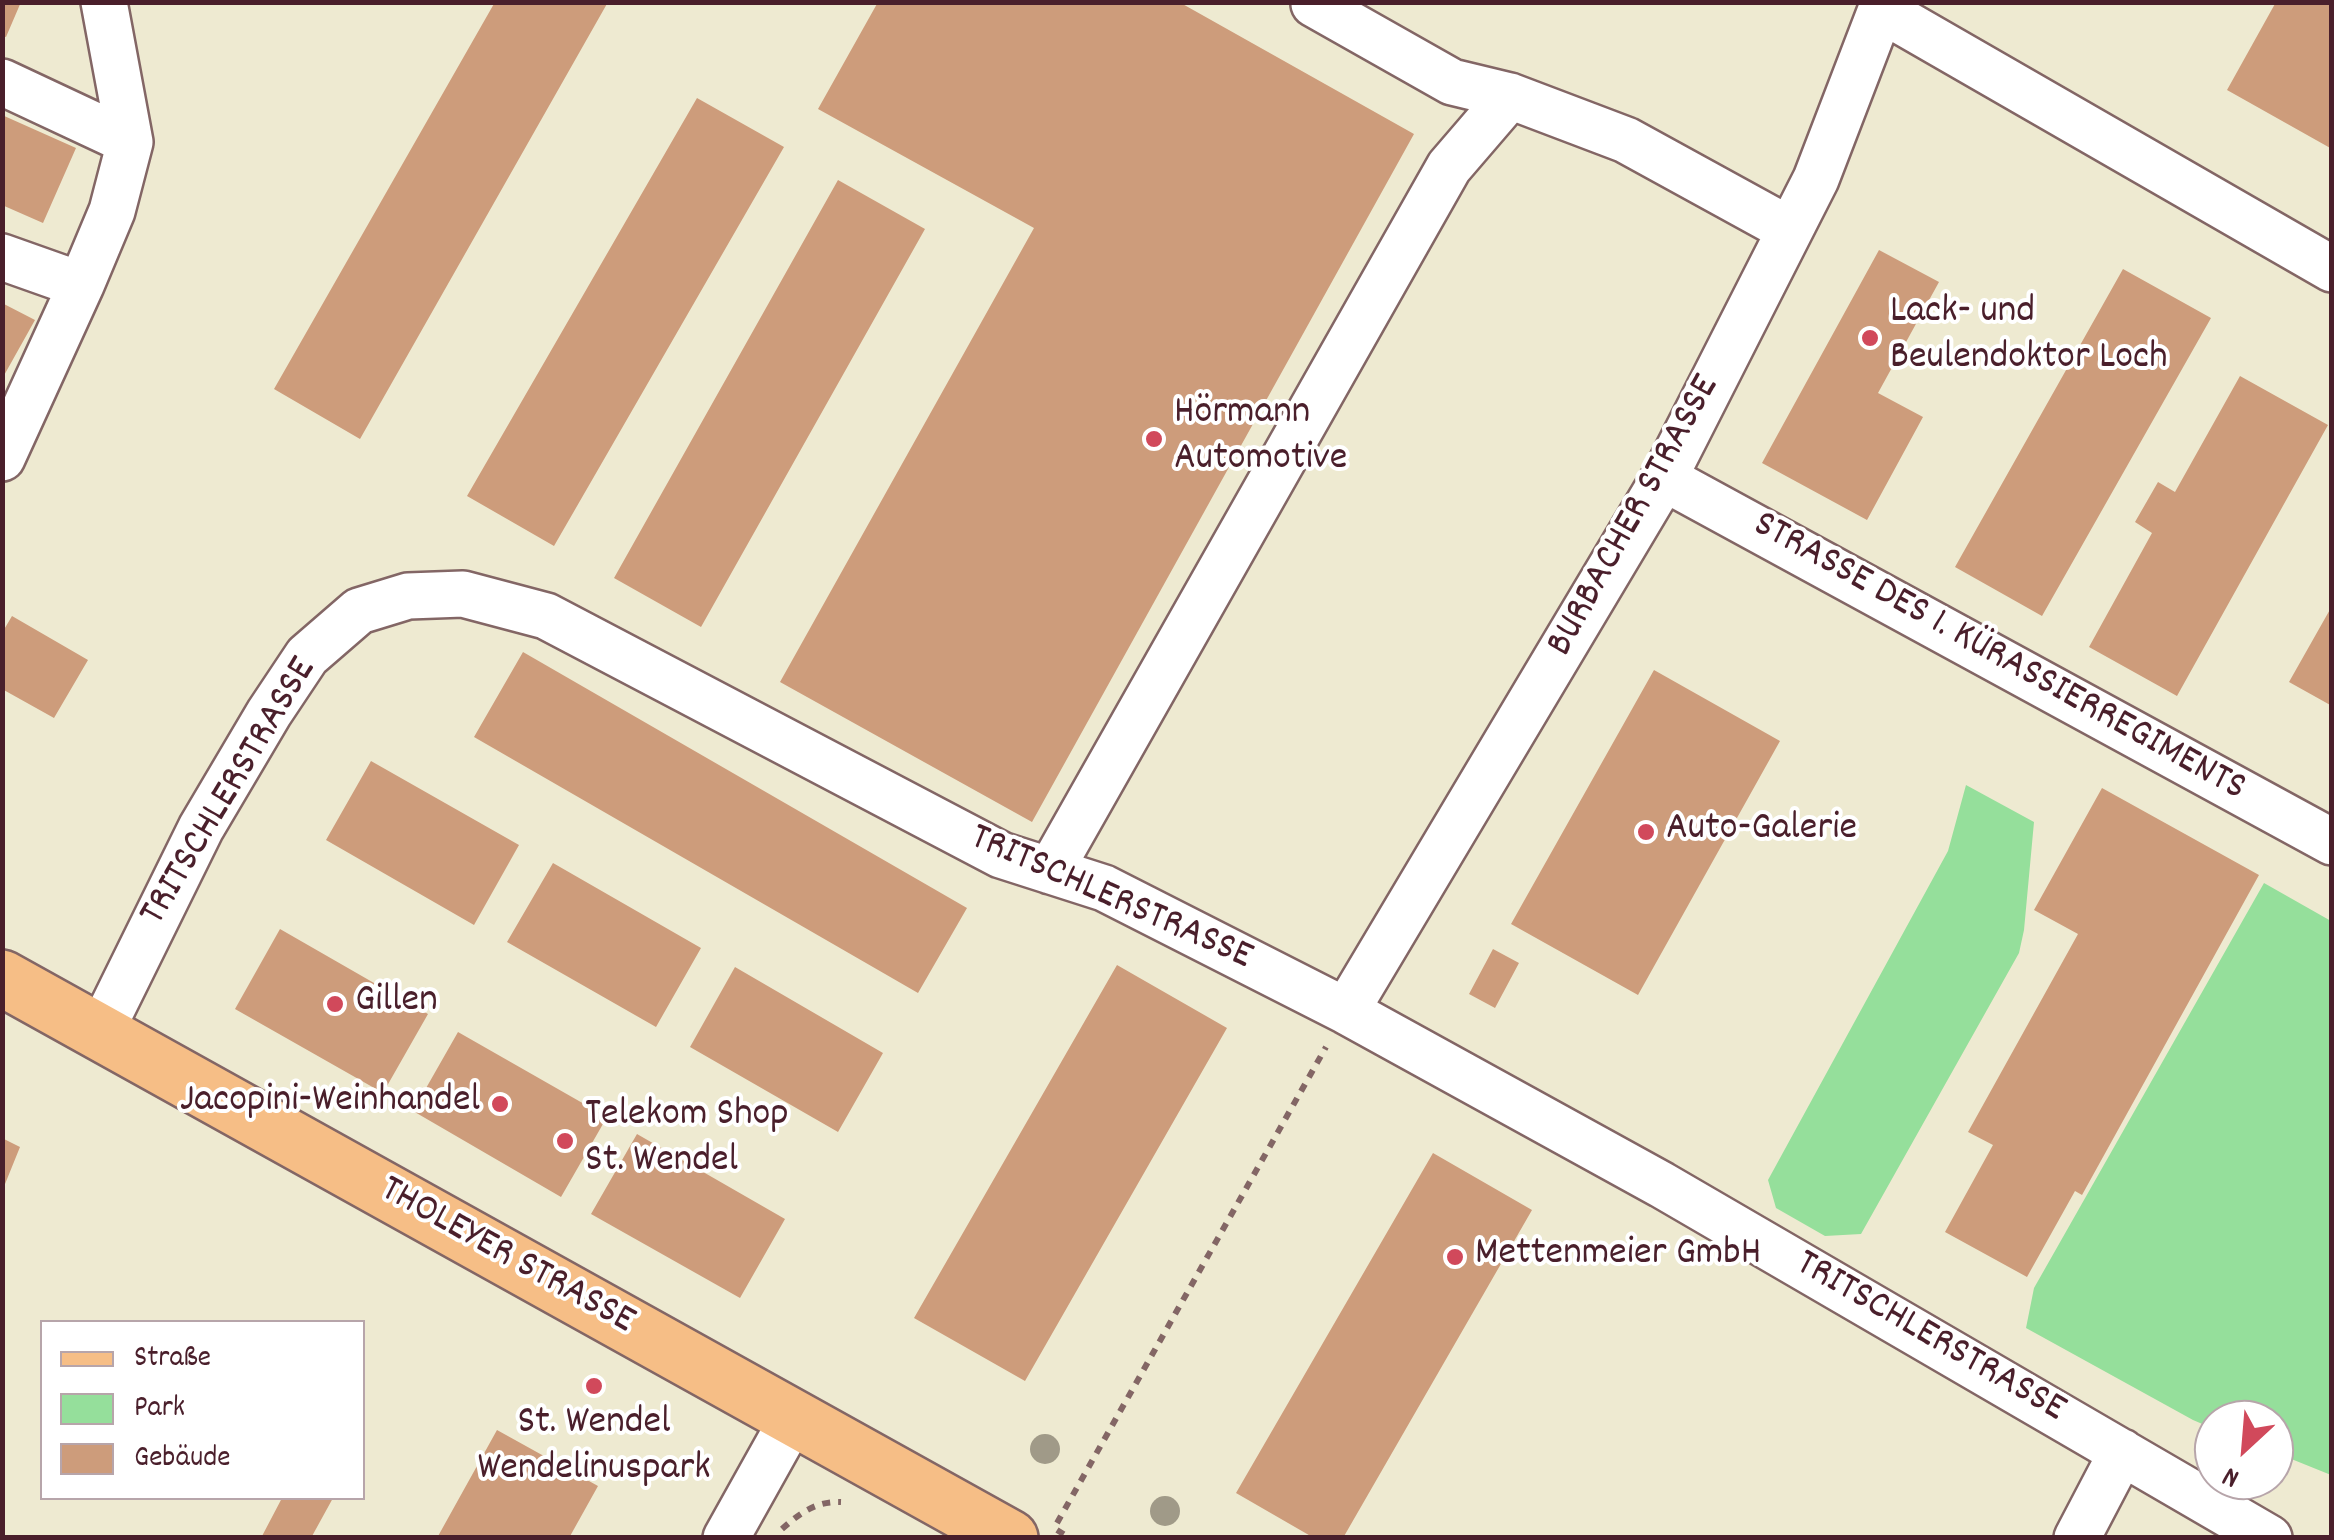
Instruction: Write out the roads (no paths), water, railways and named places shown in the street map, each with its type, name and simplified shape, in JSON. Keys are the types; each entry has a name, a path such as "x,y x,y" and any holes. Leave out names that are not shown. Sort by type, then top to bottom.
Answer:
{"main road":[{"name":"THOLEYER STRASSE","path":"2,978 1010,1538"}],"street":[{"path":"2,458 112,211 130,142 104,2"},
{"path":"1314,4 1452,82 1510,96 1626,140 1790,230"},
{"path":"1883,6 2332,269"},
{"name":"BURBACHER STRASSE","path":"1346,1010 1664,478 1816,178 1883,6"},
{"path":"2,82 130,142"},
{"path":"1050,871 1449,167 1510,96"},
{"path":"2,257 81,286"},
{"name":"STRASSE DES 1. KÜRASSIERREGIMENTS","path":"1664,478 2332,842"},
{"name":"TRITSCHLERSTRASSE","path":"100,1033 202,828 306,656 359,611 408,596 462,594 546,616 1001,855 1104,888 1346,1010 1662,1184 2269,1538"},
{"path":"726,1538 793,1418"},
{"path":"2076,1538 2122,1452"}],"place":[{"name":"Lack- und Beulendoktor Loch","path":"1870,338"},
{"name":"Hörmann Automotive","path":"1154,439"},
{"name":"Auto-Galerie","path":"1646,832"},
{"name":"Gillen","path":"335,1004"},
{"name":"Jacopini-Weinhandel","path":"500,1104"},
{"name":"Telekom Shop St. Wendel","path":"565,1141"},
{"name":"Mettenmeier GmbH","path":"1455,1257"},
{"name":"St. Wendel Wendelinuspark","path":"594,1386"}]}
